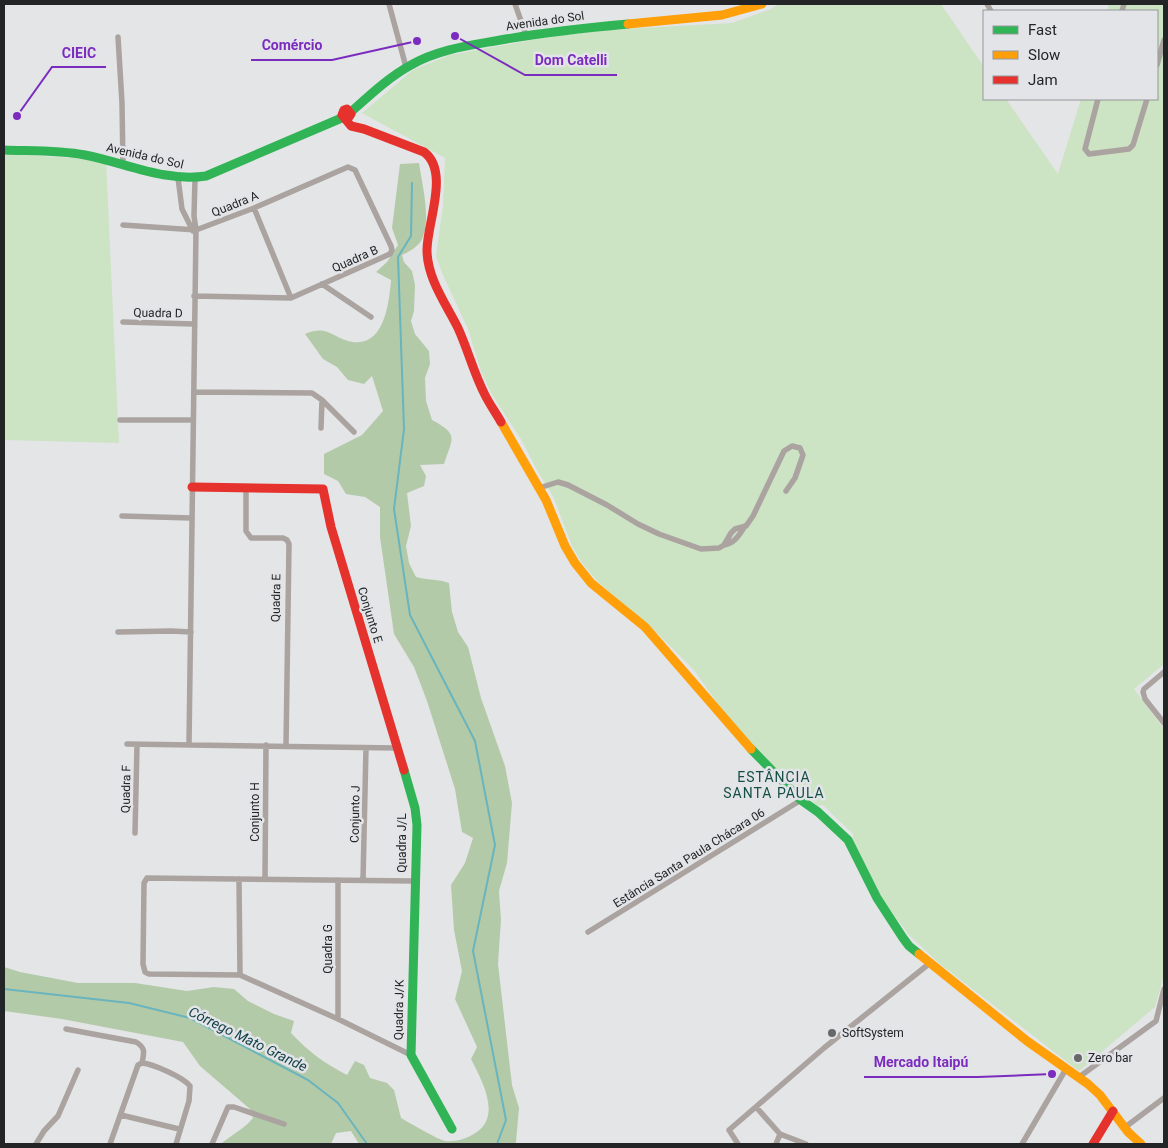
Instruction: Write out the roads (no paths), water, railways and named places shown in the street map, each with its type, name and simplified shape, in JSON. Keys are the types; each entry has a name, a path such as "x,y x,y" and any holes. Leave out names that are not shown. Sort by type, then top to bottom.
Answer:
{"street":[{"path":"389,4 406,67"},
{"path":"515,4 526,36"},
{"name":"Avenida do Sol","path":"4,150 67,153 106,160 178,178 195,179 300,137 347,114 406,67 452,49 526,36 600,27 700,19 739,12 762,4"},
{"path":"118,37 123,165"},
{"path":"1158,61 1164,40"},
{"path":"1098,100 1085,149 1089,154 1129,149 1133,145 1147,100"},
{"path":"347,114 351,126 364,129 424,152 431,157 436,173 435,204 428,236 427,252 432,276 458,329 485,395 539,488 557,524 565,546 580,570 592,583 645,627 730,726 802,800 823,816 848,840 877,898 903,938 930,963 1044,1054 1095,1090 1113,1111 1124,1128 1141,1144"},
{"name":"Quadra A","path":"123,225 194,232 348,167"},
{"name":"Quadra B","path":"194,296 291,298 390,254 392,246 355,170 352,167 348,167"},
{"path":"178,178 182,209 194,232"},
{"path":"189,744 195,179"},
{"path":"254,208 291,298"},
{"path":"322,284 371,317"},
{"name":"Quadra D","path":"122,322 194,324"},
{"path":"194,392 312,393 322,400 354,432"},
{"path":"321,428 322,400"},
{"path":"120,420 193,420"},
{"path":"539,488 558,482 568,485 607,505 638,524 659,534 701,549 720,548 735,529 746,526 784,451 792,446 800,448 803,455 795,478 786,491"},
{"path":"192,487 246,488"},
{"name":"Conjunto E","path":"246,488 323,489 331,527 397,748"},
{"name":"Quadra E","path":"246,488 247,535 251,538 283,538 289,544 286,746"},
{"path":"122,516 191,518"},
{"path":"118,632 191,632"},
{"path":"1164,672 1143,692 1145,699 1164,723"},
{"path":"127,744 137,746 189,744 397,748"},
{"name":"Quadra F","path":"135,833 137,746"},
{"name":"Conjunto H","path":"265,880 266,746"},
{"name":"Conjunto J","path":"363,880 366,748"},
{"name":"Quadra J/L","path":"397,748 415,808 417,825 414,881"},
{"name":"Estância Santa Paula Chácara 06","path":"588,932 802,800"},
{"path":"411,1055 338,1019 240,975 149,974 145,972 143,964 144,883 147,878 414,881"},
{"path":"239,879 240,975"},
{"name":"Quadra G","path":"338,880 338,1019"},
{"name":"Quadra J/K","path":"414,881 411,1055 452,1129"},
{"path":"738,1144 728,1131 824,1048 930,963"},
{"path":"1079,1077 1156,1021 1164,989"},
{"path":"66,1029 136,1042 142,1046 144,1051 142,1063 138,1065 110,1144"},
{"path":"142,1063 174,1075 190,1086 189,1101 176,1144"},
{"path":"1022,1144 1064,1068"},
{"path":"36,1144 44,1131 58,1116 78,1070"},
{"path":"1124,1128 1164,1098"},
{"path":"212,1144 228,1107 234,1107 284,1124"},
{"path":"756,1107 780,1134 806,1144"},
{"path":"1093,1144 1113,1111"},
{"path":"121,1115 180,1129"},
{"path":"776,1144 780,1134"}],"waterway":[{"path":"412,183 411,236 398,257 404,429 394,509 410,615 475,741 495,845 473,951 506,1120 497,1144"},
{"name":"Córrego Mato Grande","path":"4,989 129,1003 190,1018 308,1080 338,1103 367,1144"}],"place":[{"name":"Dom Catelli","path":"455,36"},
{"name":"Comércio","path":"417,41"},
{"name":"CIEIC","path":"17,116"},
{"name":"SoftSystem","path":"832,1033"},
{"name":"Zero bar","path":"1078,1058"},
{"name":"Mercado Itaipú","path":"1052,1074"}],"district":[{"name":"ESTÂNCIA SANTA PAULA","path":"774,786"}]}
